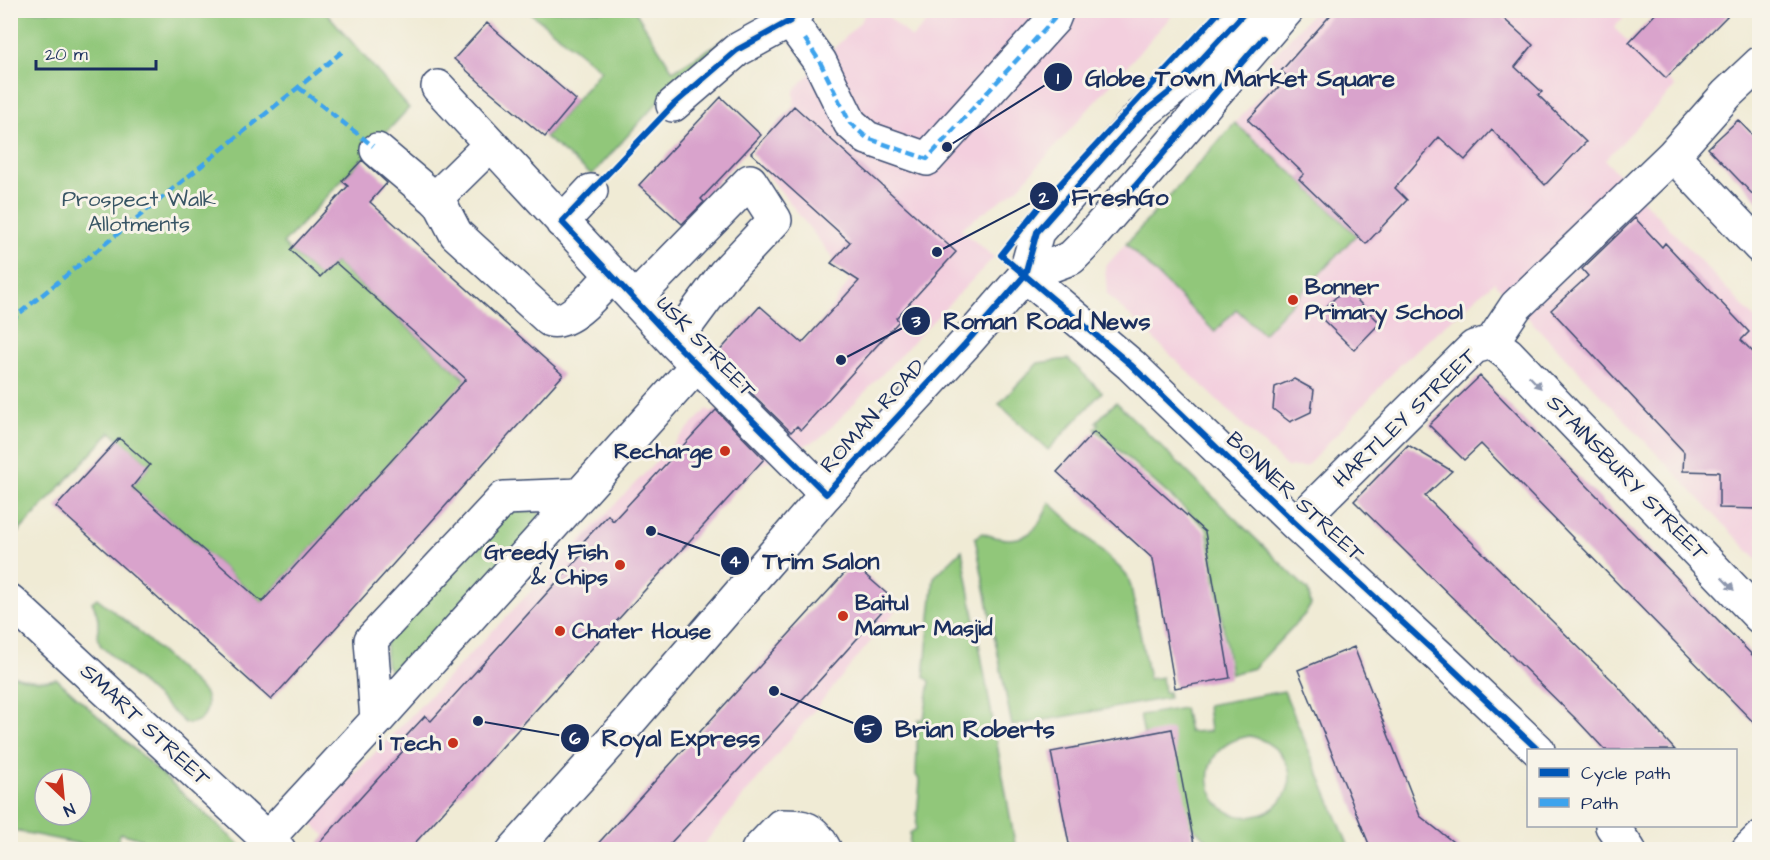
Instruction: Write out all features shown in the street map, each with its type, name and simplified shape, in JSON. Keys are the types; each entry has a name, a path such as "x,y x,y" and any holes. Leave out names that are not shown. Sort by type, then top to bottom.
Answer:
{"street":[{"path":"673,105 737,50 798,24 825,71 850,123 867,138 927,159 1053,20 1057,10"},
{"name":"ROMAN ROAD","path":"513,849 636,714 826,494 1024,275 1037,232 1142,114 1178,86 1247,10"},
{"name":"ROMAN ROAD","path":"1024,275 1071,258 1083,246 1282,12"},
{"path":"1492,342 1516,306 1673,155 1727,94 1760,63"},
{"name":"USK STREET","path":"438,87 634,299 826,494"},
{"path":"435,199 491,144"},
{"path":"377,150 435,199 441,205 456,234 550,320 557,322 569,318 612,275"},
{"path":"1673,155 1760,248"},
{"path":"273,844 377,720 579,495 686,353 725,273 775,220 750,181 634,299"},
{"path":"562,222 591,192"},
{"name":"BONNER STREET","path":"1024,275 1131,365 1296,525 1537,749"},
{"name":"HARTLEY STREET","path":"1296,525 1474,347 1492,342"},
{"name":"STAINSBURY STREET","path":"1492,342 1516,362 1760,617"},
{"path":"377,720 371,640 504,498 579,495"},
{"name":"SMART STREET","path":"10,601 273,844"},
{"path":"758,849 781,826 801,826 818,835 825,849"},
{"path":"1613,827 1629,849"},
{"path":"1748,849 1760,838"}],"shaded area":[{"path":"867,11 882,11 912,38 937,11 1176,11 1018,188 960,229 994,257 821,438 758,466 409,849 340,849 309,821 707,409 744,437 850,280 754,157 798,111 794,106 794,90 861,21"},
{"name":"Bonner Primary School","path":"1314,11 1629,11 1614,28 1675,87 1605,160 1759,323 1759,562 1494,282 1401,364 1306,467 1287,467 1107,294 1105,267 1281,72 1269,61"},
{"path":"853,564 898,608 700,849 593,850"}],"green space":[{"name":"Prospect Walk Allotments","path":"10,11 325,11 409,108 283,244 320,277 335,262 466,380 262,602 132,487 150,465 111,432 11,540"},
{"path":"528,11 635,11 673,71 727,38 675,83 592,175 545,137 601,70"},
{"path":"1235,123 1299,179 1356,235 1263,334 1236,309 1215,332 1126,244"},
{"path":"1068,359 1102,392 1048,450 999,404 1038,363"},
{"path":"1116,402 1308,590 1311,605 1254,668 1231,674 1207,529 1095,429 1099,424 1096,422"},
{"path":"1049,502 1128,577 1149,679 1162,677 1164,692 1168,692 1169,698 1012,726 975,538 982,533 1005,539 1024,536 1038,524"},
{"path":"510,510 537,512 546,517 396,681 386,664 386,640"},
{"path":"962,550 1016,849 909,849 910,833 916,829 920,781 916,775 918,720 924,718 930,681 924,677 934,577"},
{"path":"97,598 137,630 204,692 207,709 201,718 192,723 185,723 101,646 97,616 92,602"},
{"path":"10,674 33,680 57,679 244,849 139,849 141,839 120,833 116,849 105,849 11,830"},
{"path":"1284,691 1350,849 1218,849 1190,825 1144,735 1140,715 1184,708 1189,732 1210,731 1207,705","holes":["1250,736 1271,745 1285,760 1290,780 1287,790 1281,801 1265,813 1254,816 1237,815 1223,808 1213,797 1209,783 1210,768 1216,754 1230,743"]}],"building":[{"path":"1335,10 1494,10 1533,45 1515,67 1542,92 1538,95 1586,142 1545,185 1492,130 1465,160 1439,137 1395,188 1407,200 1366,244 1299,179 1304,174 1248,120 1288,77 1281,71"},
{"path":"1659,10 1733,10 1666,78 1629,42"},
{"path":"487,23 576,100 545,137 454,59"},
{"path":"721,97 761,135 701,199 704,202 682,224 639,185"},
{"path":"794,106 956,252 896,318 899,321 801,430 797,426 791,432 741,383 745,379 717,354 760,306 802,343 859,281 831,263 850,242 751,153"},
{"path":"1738,120 1760,143 1760,202 1708,148"},
{"path":"362,160 387,183 370,202 563,375 271,700 56,507 119,438 150,465 132,487 262,602 466,379 335,262 320,277 290,250 348,186 342,181"},
{"path":"1635,218 1662,247 1665,243 1749,332 1741,340 1760,359 1760,509 1719,508 1719,472 1683,471 1684,452 1551,310 1588,276 1582,269"},
{"path":"1345,288 1380,323 1354,350 1318,315"},
{"path":"1480,376 1760,663 1760,729 1481,444 1464,460 1429,425"},
{"path":"1294,379 1314,390 1311,412 1290,422 1273,409 1275,387"},
{"name":"Chater House","path":"716,410 764,459 414,844 409,849 314,849 403,751 397,746 425,716 431,721 585,551 579,546 608,515 613,521"},
{"path":"1094,432 1205,532 1230,678 1175,688 1153,559 1057,472"},
{"path":"1408,445 1452,471 1425,496 1614,682 1674,749 1604,749 1354,501"},
{"path":"853,564 893,599 723,787 665,849 593,849"},
{"path":"1354,647 1420,816 1462,849 1371,849 1298,670"},
{"path":"1172,729 1195,849 1070,849 1051,752"}],"marked path":[{"path":"805,39 820,62 850,123 867,138 927,159 1053,20 1057,10"},
{"path":"10,321 343,51"},
{"path":"298,87 373,146"}],"cycle path":[{"path":"798,10 790,21 737,50 673,105 562,222 674,342 826,494 965,344 1025,275 1037,232 1142,114 1177,86 1247,10"},
{"path":"1221,10 1040,206 1001,255 1131,365 1296,524 1537,749"},
{"path":"1118,206 1263,38"}],"place":[{"name":"Globe Town Market Square","path":"947,147"},
{"name":"FreshGo","path":"937,252"},
{"name":"Bonner Primary School","path":"1293,300"},
{"name":"Roman Road News","path":"841,360"},
{"name":"Recharge","path":"725,451"},
{"name":"Trim Salon","path":"651,531"},
{"name":"Greedy Fish & Chips","path":"620,565"},
{"name":"Baitul Mamur Masjid","path":"843,616"},
{"name":"Chater House","path":"560,631"},
{"name":"Brian Roberts","path":"774,691"},
{"name":"Royal Express","path":"478,721"},
{"name":"i Tech","path":"453,743"}]}
